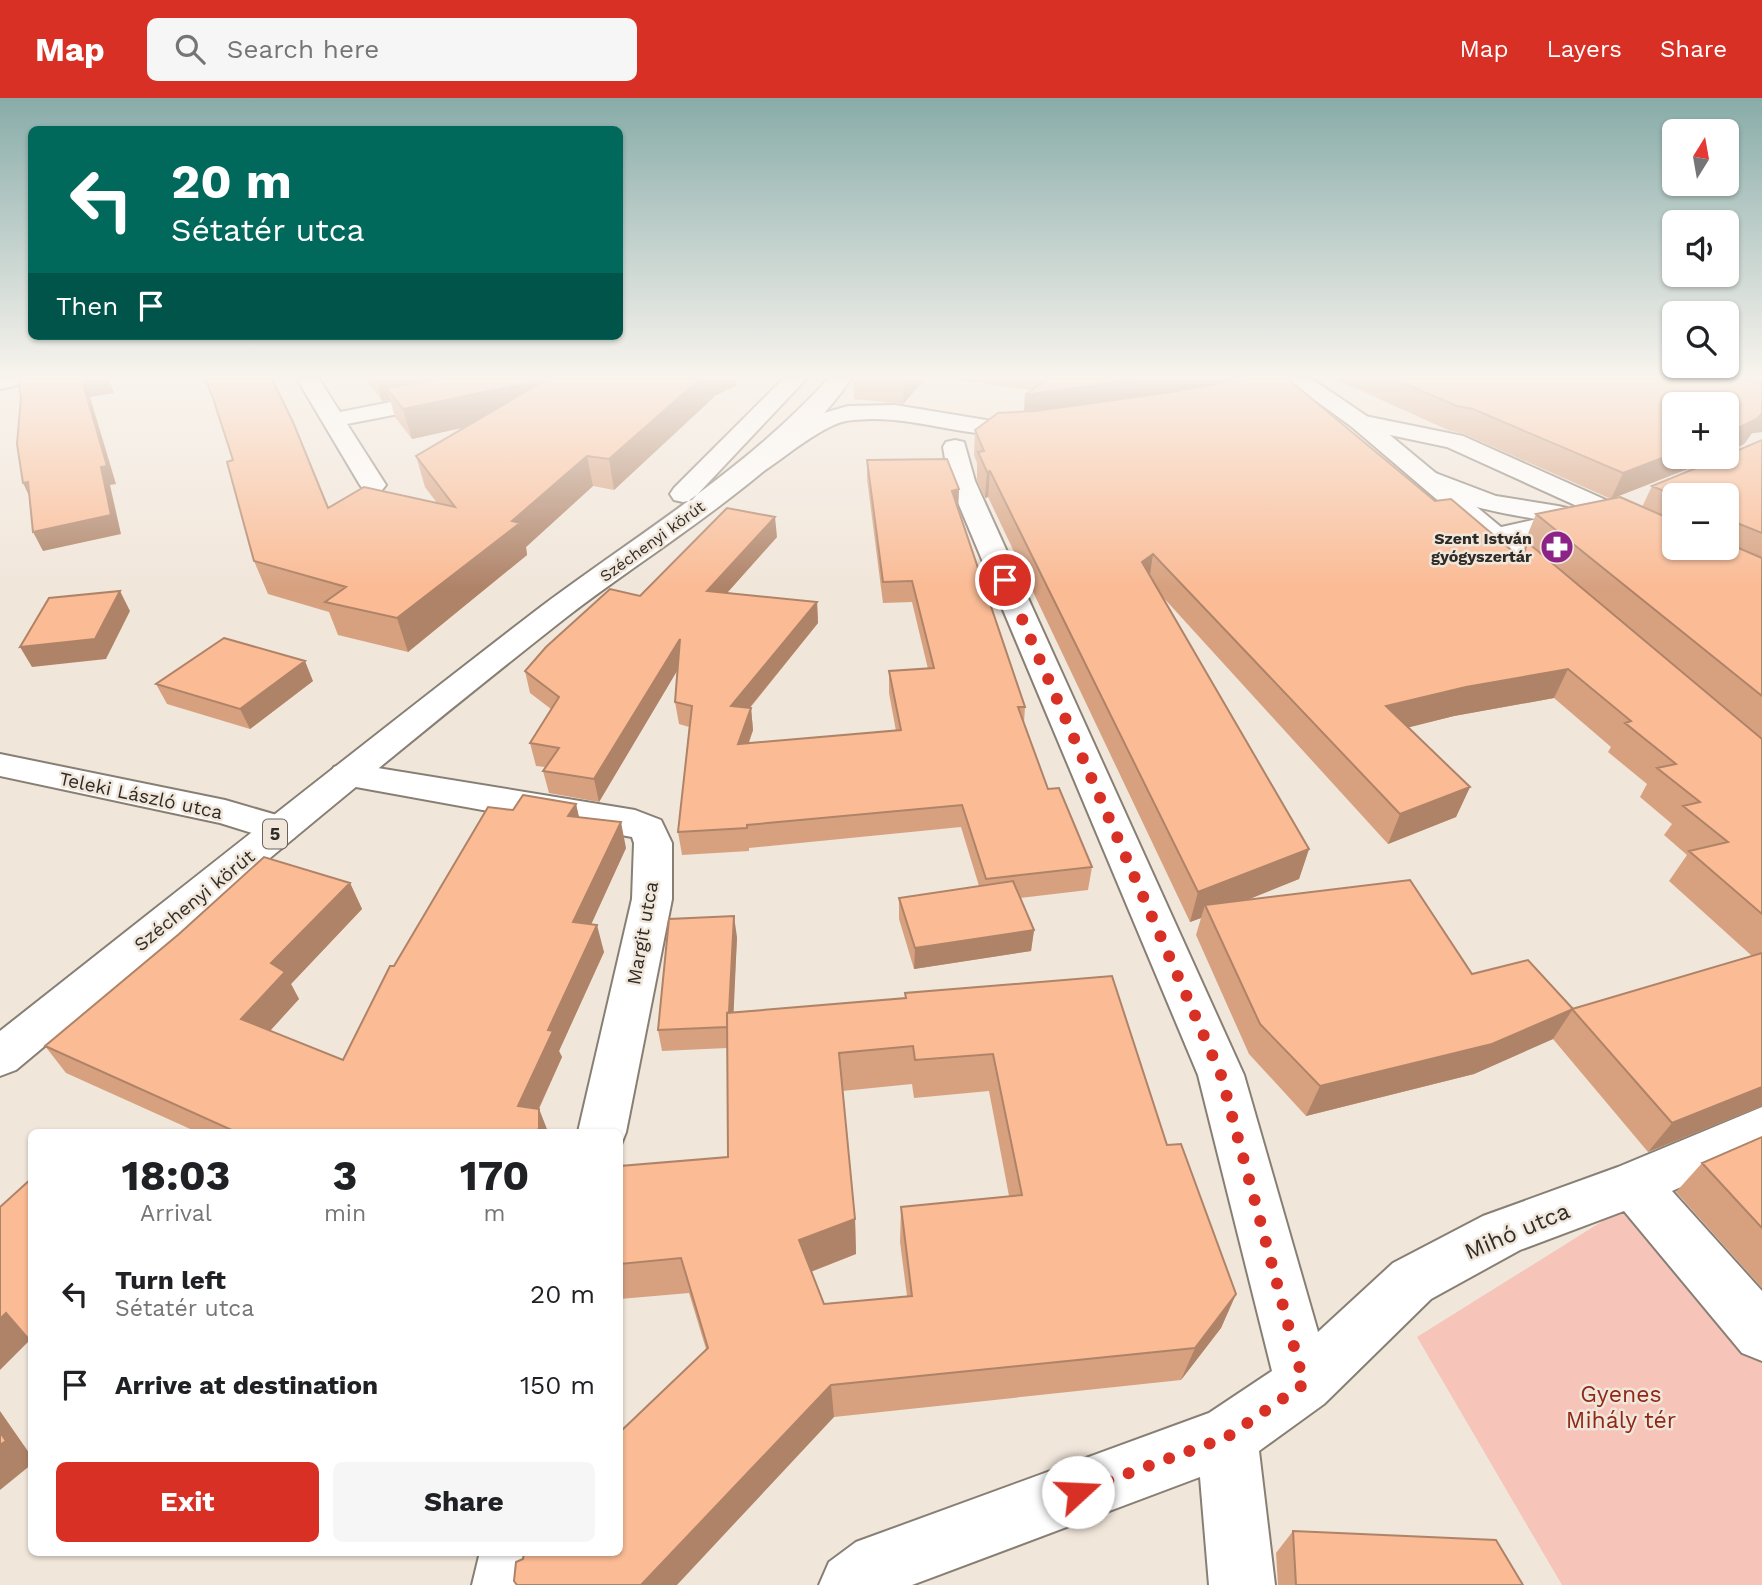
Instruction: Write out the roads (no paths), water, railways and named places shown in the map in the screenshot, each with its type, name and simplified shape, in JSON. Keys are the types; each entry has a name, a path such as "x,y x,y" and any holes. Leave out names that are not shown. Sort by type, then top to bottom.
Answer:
{"street":[{"path":"350,448 373,485"},
{"name":"Széchenyi körút","path":"552,613 650,527 726,448"},
{"name":"Széchenyi körút","path":"0,1057 347,775 552,613 753,467 772,448"},
{"path":"753,467 782,448"},
{"path":"970,448 962,481 1221,1075 1304,1384"},
{"path":"1392,448 1588,614"},
{"path":"1469,448 1601,514 1662,536"},
{"path":"1429,479 1452,492 1508,507 1601,514"},
{"path":"1498,536 1601,514 1646,498"},
{"name":"Teleki László utca","path":"0,765 225,812 281,829"},
{"name":"Margit utca","path":"347,775 635,822 648,829 653,843 652,899 603,1129"},
{"name":"Mihó utca","path":"852,1585 879,1565 1227,1437 1304,1384 1412,1282 1502,1233 1633,1184 1762,1128"},
{"path":"1633,1184 1762,1333"},
{"path":"1227,1437 1242,1585"},
{"path":"505,1585 511,1556"}],"place":[{"name":"Szent István gyógyszertár","path":"1557,547"}],"park label":[{"name":"Gyenes Mihály tér","path":"1621,1407"}]}
